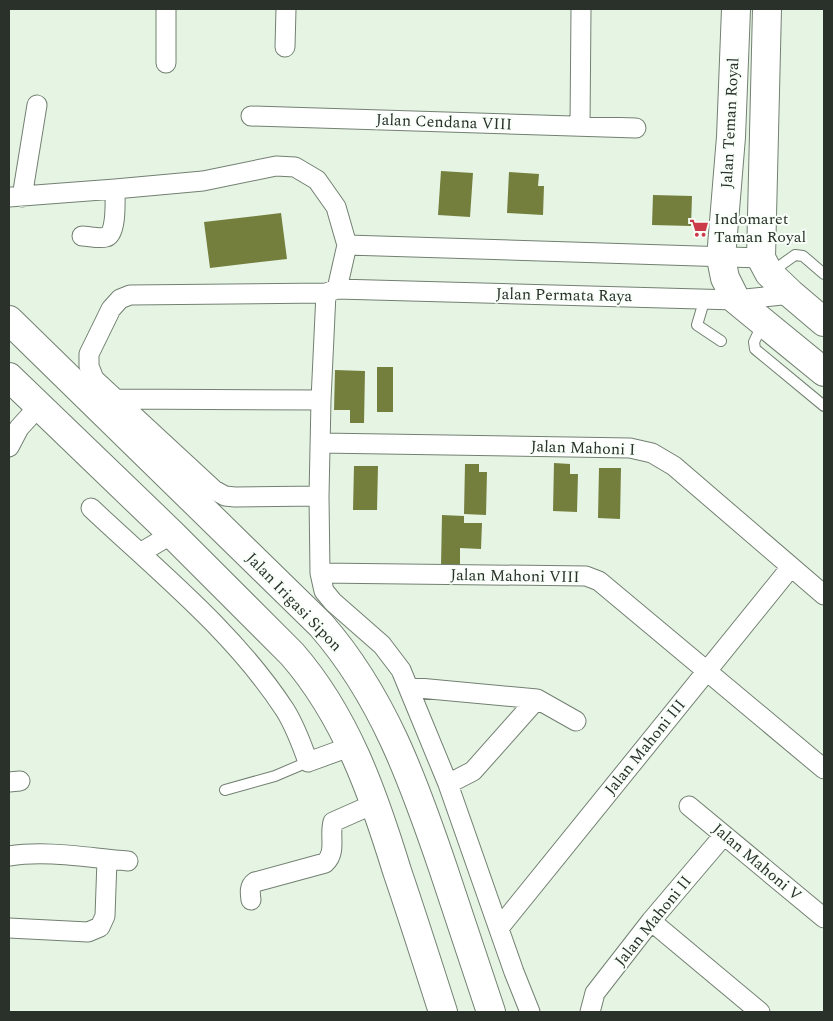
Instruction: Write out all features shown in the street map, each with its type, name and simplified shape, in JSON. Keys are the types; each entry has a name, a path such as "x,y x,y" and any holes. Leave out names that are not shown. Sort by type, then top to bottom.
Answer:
{"street":[{"path":"166,9 166,63"},
{"path":"285,47 286,9"},
{"path":"580,126 581,9"},
{"name":"Jalan Teman Royal","path":"736,9 731,137 721,258 725,278 736,300 824,372"},
{"name":"Jalan Teman Royal","path":"765,266 767,9"},
{"path":"36,105 15,197 115,190 203,180 276,166 295,167 317,180 336,206 347,245 341,277 332,291 321,400 320,572 324,591 333,602 382,645 401,670 448,784 514,972 530,1012"},
{"name":"Jalan Cendana VIII","path":"251,116 289,125 580,126 636,128"},
{"path":"82,236 106,237 110,235 114,219 115,190"},
{"path":"347,245 637,253 721,258 765,266 790,294 824,322"},
{"name":"Jalan Permata Raya","path":"320,496 251,498 225,496 214,490 94,379 89,366 89,354 111,309 120,299 130,295 332,291 736,300 790,294"},
{"name":"Jalan Irigasi Sipon","path":"9,320 321,625 360,675 386,723 412,780 491,1012"},
{"path":"9,377 172,534 308,671 328,702 352,746 376,804 443,1012"},
{"path":"116,399 321,400"},
{"path":"9,447 19,428 39,406"},
{"name":"Jalan Mahoni I","path":"320,443 630,448 652,453 674,466 824,594"},
{"path":"91,508 208,618 252,666 286,711 299,737 308,762 352,746"},
{"path":"140,553 172,534"},
{"name":"Jalan Mahoni III","path":"499,928 791,567"},
{"name":"Jalan Mahoni VIII","path":"320,572 586,576 600,581 824,770"},
{"path":"408,687 537,699 576,721"},
{"path":"448,784 474,771 537,699"},
{"path":"251,900 250,889 255,882 325,862 329,859 332,851 333,822 376,804"},
{"name":"Jalan Mahoni V","path":"690,806 824,918"},
{"name":"Jalan Mahoni II","path":"589,1012 596,993 651,921 724,835"},
{"path":"9,856 20,854 69,855 128,861"},
{"path":"9,928 88,932 100,927 105,916 106,860"},
{"path":"651,921 760,1012"}],"lane":[{"path":"765,266 795,255 803,256 824,274"},
{"path":"705,298 697,324 721,341"},
{"path":"763,322 754,342 755,349 824,406"},
{"path":"225,790 275,776 308,762"}],"building":[{"path":"441,171 473,173 470,217 438,215"},
{"path":"509,172 539,174 538,186 544,186 543,215 507,213"},
{"path":"653,195 692,196 691,226 652,225"},
{"path":"281,213 287,259 210,268 204,222"},
{"path":"377,367 393,367 393,412 377,412"},
{"path":"335,370 365,371 364,423 350,423 350,410 334,410"},
{"path":"554,463 570,464 570,474 578,474 577,512 553,511"},
{"path":"465,464 479,464 479,472 487,472 486,515 464,514"},
{"path":"354,466 378,466 377,510 353,510"},
{"path":"599,468 621,468 620,519 598,518"},
{"path":"442,515 464,516 464,523 482,523 481,549 460,548 460,567 441,566"}],"place":[{"name":"Indomaret Taman Royal","path":"699,228"}]}
